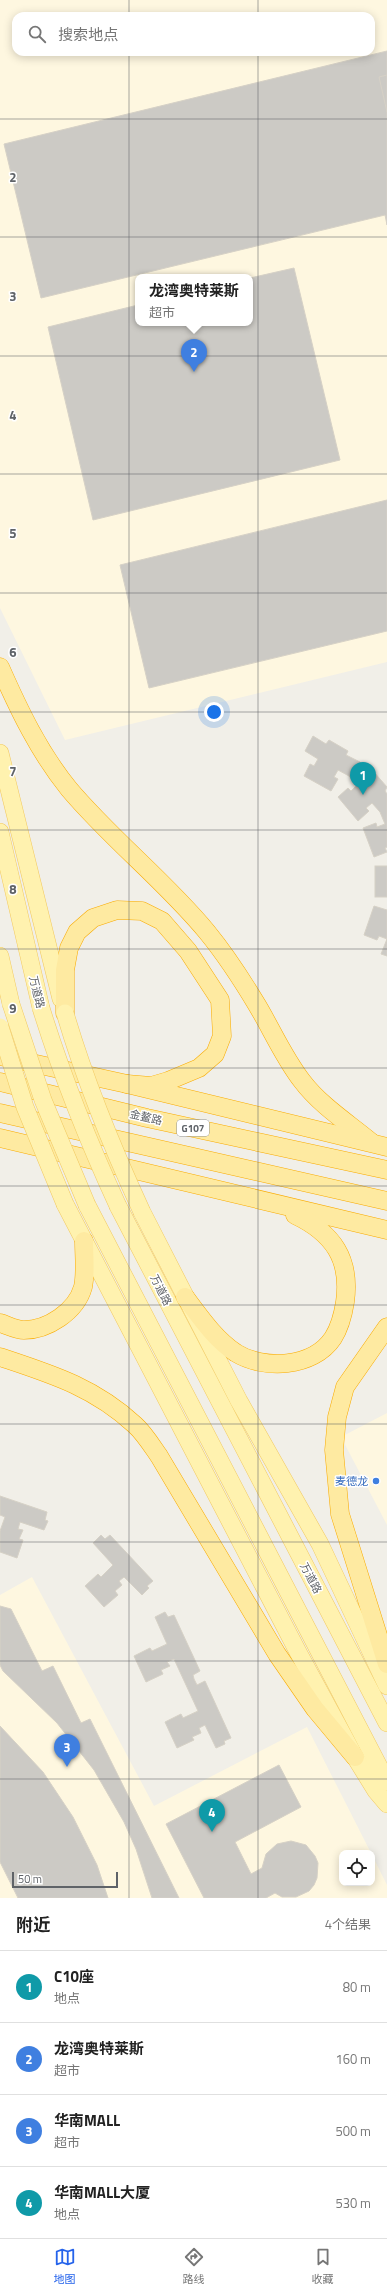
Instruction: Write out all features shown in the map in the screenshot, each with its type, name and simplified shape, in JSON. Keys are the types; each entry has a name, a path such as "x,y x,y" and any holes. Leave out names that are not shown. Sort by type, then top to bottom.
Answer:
{"highway":[{"path":"0,667 24,720 42,750 70,789 144,868 182,904 208,933 256,1004 302,1082 326,1105 379,1144"},
{"path":"65,1013 65,970 69,948 77,932 93,918 117,910 142,910 162,921 184,946 213,987 220,1000 222,1036 215,1054 199,1068 168,1081 151,1086 128,1084"},
{"path":"0,1056 128,1084 379,1144"},
{"name":"金鳌路","path":"0,1082 148,1118 387,1170"},
{"path":"0,1113 387,1202"},
{"path":"0,1138 387,1230"},
{"path":"185,1297 224,1344 237,1353 257,1362 276,1365 296,1362 317,1352 332,1340 342,1321 346,1294 347,1273 337,1247 314,1224 268,1202"},
{"path":"0,1323 22,1330 42,1327 59,1318 74,1303 83,1288 85,1262 84,1241"},
{"path":"387,1327 345,1387 336,1417 334,1450 340,1514 387,1664"},
{"path":"0,1357 74,1383 105,1400 136,1426 171,1475 277,1654 315,1709 355,1757"}],"main road":[{"path":"0,753 65,1013 78,1058 97,1109 142,1212 239,1401 320,1544 387,1686"},
{"name":"万道路","path":"0,832 41,1008 68,1088 96,1159 118,1206 387,1723"},
{"path":"0,956 11,1004 43,1100 87,1205 387,1782"},
{"path":"0,1027 25,1108 65,1204 231,1525 355,1757 376,1791 387,1804"}],"shaded area":[{"path":"0,0 387,0 387,662 65,740 0,608"},
{"name":"麦德龙","path":"387,1413 387,1525 341,1437"},
{"path":"32,1577 154,1806 307,1727 369,1850 339,1850 339,1886 375,1886 375,1861 387,1885 387,1898 0,1898 0,1595"}],"building":[{"path":"387,51 387,225 385,215 140,274 135,274 135,275 41,298 4,144 366,56 375,56 375,54"},
{"path":"387,75 387,112 379,77"},
{"path":"294,268 340,460 93,520 48,327 135,306 135,326 253,326 253,277"},
{"path":"387,500 387,631 149,688 120,565"},
{"path":"313,736 326,744 329,740 348,751 346,755 360,762 370,774 373,771 387,787 385,791 387,794 387,847 385,848 387,852 374,857 363,828 376,823 377,827 385,824 380,812 372,803 366,808 369,811 358,821 338,797 348,788 351,791 357,785 349,776 338,770 334,777 338,779 331,791 304,776 310,764 314,766 318,759 305,751"},
{"path":"375,866 387,866 387,897 375,897"},
{"path":"374,906 387,910 387,939 379,936 377,940 364,935"},
{"path":"387,939 387,956 381,954"},
{"path":"0,1496 47,1512 45,1520 48,1521 44,1530 20,1522 18,1529 23,1530 19,1539 23,1540 17,1558 0,1552 0,1531 5,1517 0,1515"},
{"path":"101,1535 105,1539 110,1535 153,1581 147,1586 149,1588 142,1595 124,1577 119,1581 122,1585 115,1591 118,1595 104,1607 85,1586 98,1574 101,1577 113,1565 93,1543"},
{"path":"0,1606 11,1609 42,1671 53,1666 81,1723 90,1719 179,1898 152,1898 136,1849 124,1822 94,1770 57,1723 3,1671 0,1665"},
{"path":"165,1612 168,1617 174,1615 200,1671 193,1675 194,1679 197,1685 205,1681 231,1738 224,1741 225,1744 216,1748 205,1725 199,1728 201,1733 192,1737 194,1740 177,1748 165,1722 181,1714 183,1718 198,1711 174,1659 167,1662 170,1666 161,1670 163,1674 146,1682 134,1656 150,1648 152,1651 167,1644 155,1617"},
{"path":"0,1726 43,1772 73,1817 97,1865 108,1898 18,1898 0,1862"},
{"path":"279,1765 301,1807 235,1842 251,1874 262,1868 266,1854 277,1844 291,1841 306,1845 315,1856 318,1863 317,1878 314,1885 309,1891 296,1897 282,1897 275,1893 266,1898 204,1898 166,1824"}],"place":[{"name":"龙湾奥特莱斯","path":"194,372"},
{"name":"C10座","path":"363,795"},
{"name":"麦德龙","path":"376,1481"},
{"name":"华南MALL","path":"67,1767"},
{"name":"华南MALL大厦","path":"212,1832"}]}
